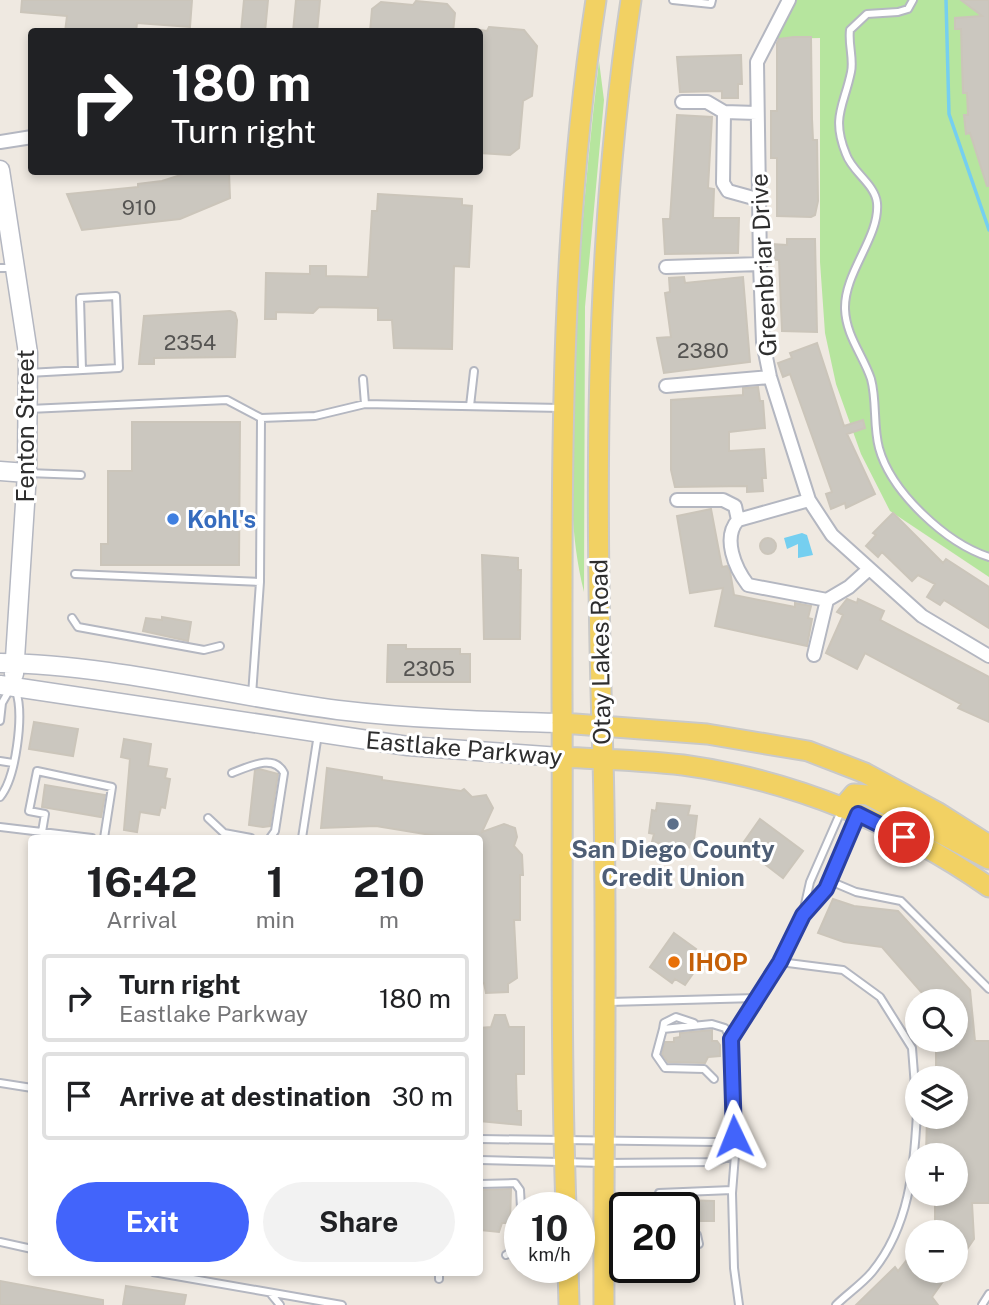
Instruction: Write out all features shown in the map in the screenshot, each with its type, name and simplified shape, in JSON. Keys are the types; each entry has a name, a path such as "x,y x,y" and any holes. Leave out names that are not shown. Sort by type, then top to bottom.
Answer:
{"main road":[{"name":"Otay Lakes Road","path":"565,1192 560,757 562,408 573,178 596,0"},
{"name":"Otay Lakes Road","path":"604,1305 603,759 596,445 600,308 609,179 631,0"},
{"name":"Fenton Street","path":"0,170 8,268 28,373 29,409 27,473 7,685"},
{"path":"0,471 27,473"},
{"name":"Eastlake Parkway","path":"8,663 73,669 338,710 444,720 601,725 707,734 808,751 865,773 937,811 989,845"},
{"name":"Eastlake Parkway","path":"7,685 408,746 683,765 758,779 850,811 950,860 989,887"},
{"path":"850,811 854,794 868,795 909,814 989,859"},
{"path":"568,1283 569,1305"}],"street":[{"name":"Greenbriar Drive","path":"789,0 757,62 757,199 763,342 770,377 809,500 832,535 922,616 989,656"},
{"path":"682,102 707,103 724,112 757,113"},
{"path":"724,112 723,183 728,191 757,199"},
{"path":"0,142 28,138"},
{"path":"666,267 760,264"},
{"path":"666,386 770,377"},
{"path":"677,500 723,500 735,506 738,520 730,534 731,546 748,585 827,600 849,587 869,569"},
{"path":"738,520 809,500"},
{"path":"814,655 827,600"}],"lane":[{"path":"673,0 711,4 712,0"},
{"path":"913,0 908,9 867,14 850,30 852,70 839,105 838,124 846,157 871,189 877,202 870,233 851,277 845,310 853,343 871,380 879,448 886,466 921,512 957,543 989,557"},
{"path":"28,373 119,368 116,296 80,298 82,370"},
{"path":"470,406 474,371"},
{"path":"363,379 365,404"},
{"path":"29,409 228,400 261,418 316,416 365,404 562,408"},
{"path":"252,696 260,582 261,418"},
{"path":"27,473 81,475"},
{"path":"75,573 260,582"},
{"path":"72,618 78,627 204,650 220,646"},
{"path":"0,721 7,685"},
{"path":"0,797 13,763 20,704 7,685"},
{"path":"302,835 317,734"},
{"path":"0,761 13,763"},
{"path":"232,773 259,763 274,762 281,766 284,773 272,835"},
{"path":"42,832 45,814 29,811 37,771 112,787 104,835"},
{"path":"731,1039 780,962 803,915 830,881 850,811"},
{"path":"803,915 809,885 850,811"},
{"path":"208,818 224,833 235,835"},
{"path":"0,827 67,835"},
{"path":"830,881 856,892 901,901 989,989"},
{"path":"780,962 843,970 880,997 912,1048 913,1066"},
{"path":"604,1002 757,998"},
{"path":"714,1079 704,1069 671,1069 658,1062 657,1046 664,1023 676,1017 696,1024 724,1028 731,1039 735,1154 732,1190 734,1279 739,1305"},
{"path":"0,1083 28,1086"},
{"path":"836,1305 872,1272 898,1231 911,1187 916,1129"},
{"path":"483,1139 715,1142 735,1154"},
{"path":"483,1160 564,1163 713,1162 735,1154"},
{"path":"483,1184 515,1183 520,1192"},
{"path":"683,1192 732,1190"},
{"path":"0,1242 28,1248"},
{"path":"174,1276 342,1305"},
{"path":"271,1294 279,1305"},
{"path":"982,1305 989,1294"}],"green space":[{"path":"797,0 989,0 989,577 890,511 861,454 836,384 825,333 820,262 820,38 775,39"},
{"path":"599,61 604,100 585,307 584,592 573,519 572,421 579,270"}],"water":[{"path":"802,533 807,535 813,555 798,558 798,544 787,549 784,538"}],"building":[{"path":"22,0 192,0 190,27 137,23 136,28 66,28 67,16 21,12"},
{"path":"244,0 268,0 265,28 241,28"},
{"path":"296,0 320,0 317,28 293,28"},
{"path":"961,0 989,0 989,186 970,133 966,134 964,115 968,115 967,93 963,93 961,29 955,29 955,18 982,16"},
{"path":"416,1 447,4 455,13 453,28 370,28 372,9 381,2 413,5"},
{"path":"489,27 524,30 537,46 532,96 523,101 519,148 510,155 483,153 483,30 487,31"},
{"path":"811,37 812,119 813,140 817,140 818,201 815,215 811,217 777,216 777,158 771,158 771,111 777,111 777,43 779,39"},
{"path":"741,55 742,84 738,84 738,98 722,98 722,91 680,92 677,57"},
{"path":"677,115 712,117 708,188 714,189 713,218 739,218 738,253 665,254 663,219 670,219"},
{"path":"181,175 229,175 230,198 180,219 82,230 67,194 138,187 138,184"},
{"path":"378,194 462,199 462,205 472,206 469,267 454,266 452,349 394,348 392,320 378,320 378,308 319,307 313,313 276,312 276,319 265,319 266,273 310,274 310,266 326,266 326,276 368,277 372,211 377,211"},
{"path":"787,239 815,239 817,332 782,331 779,260 773,260 772,244 787,245"},
{"path":"684,277 685,283 743,277 750,362 664,373 657,338 671,337 665,293 670,292 669,278"},
{"path":"230,311 235,313 237,320 235,357 154,358 154,364 139,364 144,316"},
{"path":"817,343 844,426 863,420 865,428 847,434 875,494 846,508 845,503 831,509 826,494 832,492 790,374 783,377 778,363 792,358 790,353"},
{"path":"758,387 760,401 763,401 765,428 729,432 729,451 764,449 766,478 762,478 763,491 747,492 747,486 675,487 671,470 671,400 743,395 743,388"},
{"name":"Kohl's","path":"132,422 240,422 239,565 101,565 101,544 108,544 108,471 132,471"},
{"path":"711,509 722,567 727,566 730,571 734,595 795,607 795,603 811,606 808,618 812,619 807,646 715,626 723,588 690,593 677,516"},
{"path":"893,513 943,563 946,559 989,587 989,628 944,600 940,605 927,597 935,584 918,575 912,581 882,552 878,557 866,546 876,535 873,533"},
{"path":"765,538 771,538 776,546 774,552 765,554 760,549 760,543"},
{"path":"482,555 518,558 518,570 521,570 520,639 484,639"},
{"path":"847,599 857,603 858,599 884,611 880,620 989,677 989,722 958,708 961,704 865,653 857,669 826,653 843,615 837,612"},
{"path":"162,617 191,622 188,641 143,631 146,618 162,620"},
{"path":"388,645 406,645 406,649 460,649 460,654 470,654 470,682 387,682"},
{"path":"34,722 78,729 73,756 29,749"},
{"path":"124,739 151,744 148,766 167,769 165,778 170,779 165,808 161,807 159,815 140,812 137,832 124,830 130,759 121,757"},
{"path":"327,768 382,777 382,780 461,791 464,789 472,797 486,795 493,808 482,832 504,824 515,828 517,837 514,846 522,855 520,920 514,920 517,978 508,984 508,992 486,993 483,983 483,835 431,835 376,826 321,828"},
{"path":"255,770 278,774 270,826 263,827 249,825"},
{"path":"45,785 105,795 101,817 42,807"},
{"name":"San Diego County Credit Union","path":"657,803 690,806 688,815 697,816 693,848 684,847 684,854 658,850 659,843 652,842 654,834 649,833 652,810 656,811"},
{"path":"760,819 803,851 783,878 741,846"},
{"path":"833,899 854,906 898,911 970,990 975,1041 989,1041 989,1203 972,1203 974,1239 968,1248 968,1220 935,1220 935,1206 968,1206 968,1143 926,1143 927,1129 968,1129 968,1066 936,1066 936,1052 968,1052 968,989 919,989 882,947 844,942 818,933"},
{"name":"IHOP","path":"674,933 696,949 689,959 699,965 685,985 675,979 672,983 650,967"},
{"path":"495,1015 505,1015 509,1027 524,1027 524,1074 516,1074 517,1111 521,1111 521,1125 483,1121 483,1028 491,1027"},
{"path":"712,1030 712,1041 717,1041 720,1045 720,1056 708,1057 705,1063 668,1062 662,1054 665,1042 674,1042 674,1038 680,1037 680,1033"},
{"path":"511,1189 511,1192 504,1192 504,1223 499,1232 483,1230 483,1190"},
{"path":"700,1201 714,1201 714,1221 700,1221"},
{"path":"905,1262 905,1283 942,1283 932,1297 938,1305 856,1305 895,1267 898,1271"},
{"path":"0,1281 103,1300 103,1305 0,1305"},
{"path":"126,1286 186,1295 184,1305 123,1305"}],"waterway":[{"path":"946,0 949,114 989,230"}],"place":[{"name":"Kohl's","path":"173,519"},
{"name":"San Diego County Credit Union","path":"673,824"},
{"name":"IHOP","path":"674,962"}],"route":[{"path":"734,1136 731,1039 780,962 803,915 826,889 858,814 904,837"}]}
